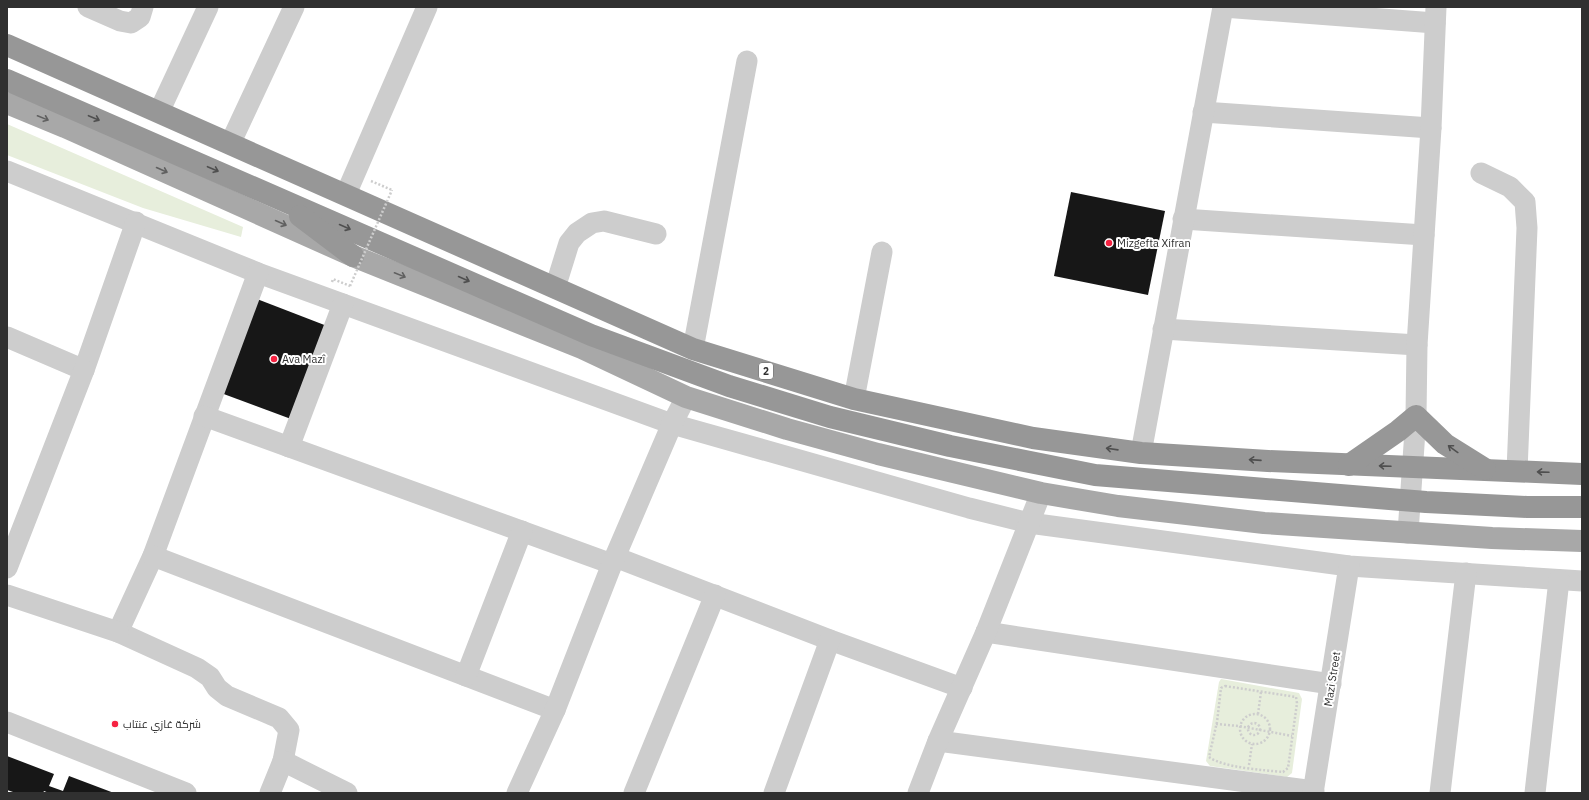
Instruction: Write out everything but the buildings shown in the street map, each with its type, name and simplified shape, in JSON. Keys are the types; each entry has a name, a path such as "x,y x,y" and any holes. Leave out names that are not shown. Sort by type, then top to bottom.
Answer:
{"highway":[{"name":"2","path":"7,45 693,349 854,399 1032,438 1141,453 1349,465 1582,474"},
{"name":"2","path":"7,80 592,335 728,386 830,417 950,446 1095,475 1410,501 1527,507 1582,508"},
{"path":"257,188 286,206 354,256"},
{"path":"1349,465 1398,431 1416,416 1445,444 1486,470"}],"main road":[{"path":"7,103 65,127 354,256 582,348 686,397 787,429 870,452 1041,493 1118,506 1264,523 1492,538 1582,541"}],"street":[{"path":"88,7 120,21 131,23 140,17 143,7"},
{"path":"159,112 208,7"},
{"path":"230,144 294,7"},
{"path":"346,194 427,7"},
{"path":"1141,453 1223,7 1436,15 1431,128 1417,345 1416,416 1411,467 1408,533"},
{"path":"693,349 747,61"},
{"path":"1203,112 1431,128"},
{"path":"7,171 136,222 258,273 346,295 672,424 961,506 1030,523 1349,566 1582,581"},
{"path":"1481,173 1510,187 1525,202 1527,228 1517,471"},
{"path":"1183,219 1424,235"},
{"path":"555,288 569,243 577,233 592,223 604,221 656,234"},
{"path":"7,568 84,370 136,222"},
{"path":"854,399 882,252"},
{"path":"118,632 153,556 258,273"},
{"path":"289,447 346,295"},
{"path":"1163,329 1417,345"},
{"path":"7,337 84,370"},
{"path":"517,793 555,710 613,560 672,424 686,397"},
{"path":"204,416 522,531 715,595 830,640 962,688"},
{"path":"918,793 938,741 986,632 1041,493"},
{"path":"466,676 522,531"},
{"path":"153,556 555,710"},
{"name":"Mazi Street","path":"1313,792 1349,566"},
{"path":"1440,793 1466,573"},
{"path":"1535,793 1559,580"},
{"path":"7,595 118,632 198,668 210,677 217,688 227,696 279,718 289,730 283,761 270,793"},
{"path":"634,793 715,595"},
{"path":"986,632 1331,684"},
{"path":"774,793 830,640"},
{"path":"7,722 186,793"},
{"path":"938,741 1247,775 1313,792"},
{"path":"283,761 347,793"}],"path":[{"path":"333,278 346,295 392,190 376,183"},
{"path":"1225,686 1261,692 1296,697 1297,703 1288,768 1283,772 1247,775 1215,762 1209,757 1216,724 1221,688 1225,686"},
{"path":"1258,714 1261,692"},
{"path":"1258,714 1267,719 1270,732 1267,739 1263,742 1252,744 1244,740 1239,731 1239,726 1241,721 1248,715 1258,714"},
{"path":"1248,728 1251,723 1255,723 1259,724 1260,730"},
{"path":"1216,724 1239,726 1292,736"},
{"path":"1248,728 1249,732 1252,734 1256,734 1260,730"},
{"path":"1247,775 1252,744"}],"green space":[{"path":"7,124 243,227 241,237 143,208 7,155"},
{"path":"1221,679 1299,693 1302,699 1292,773 1287,777 1210,766 1206,761 1219,682"}],"place":[{"name":"Mizgefta Xifran","path":"1109,243"},
{"name":"Ava Mazî","path":"274,359"},
{"name":"شركة غازي عنتاب","path":"115,724"}]}
